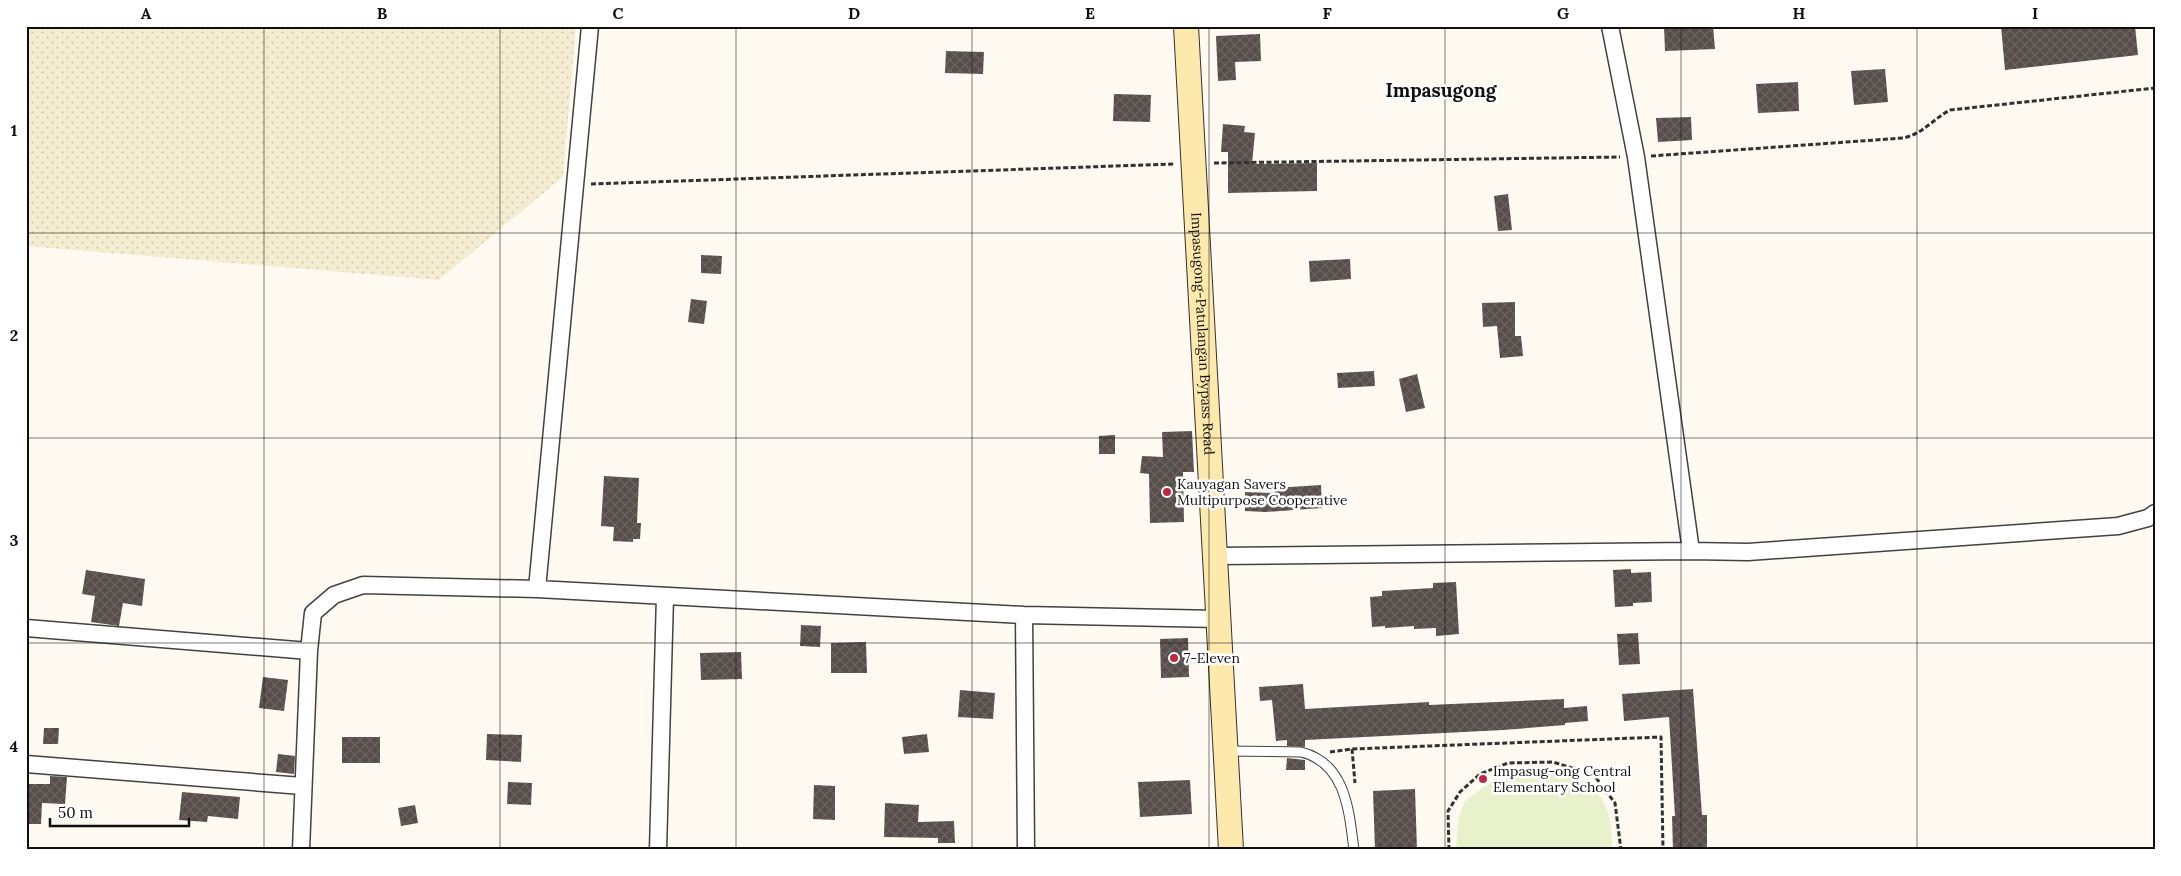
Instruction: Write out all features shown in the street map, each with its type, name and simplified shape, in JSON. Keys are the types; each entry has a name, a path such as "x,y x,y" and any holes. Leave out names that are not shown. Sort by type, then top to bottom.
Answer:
{"main road":[{"name":"Impasugong-Patulangan Bypass Road","path":"1186,26 1231,850"}],"street":[{"path":"537,589 590,26"},
{"path":"1610,26 1636,157 1691,551"},
{"path":"1215,556 1748,552 2118,526 2148,518 2155,513"},
{"path":"300,850 309,650 313,613 334,594 363,585 537,589 1024,615 1218,619"},
{"path":"658,850 665,596"},
{"path":"1024,615 1026,850"},
{"path":"26,628 309,650"},
{"path":"26,764 302,786"}],"lane":[{"path":"1225,751 1301,752 1312,755 1323,762 1334,774 1345,795 1354,850"}],"path":[{"path":"576,184 1194,163 1636,157 1903,138 1914,136 1950,110 2155,88"},
{"path":"1312,755 1352,748 1662,737 1663,850"},
{"path":"1345,795 1355,784 1352,748"},
{"path":"1448,850 1448,812 1460,792 1480,774 1508,763 1553,762 1594,776 1615,802 1620,850"}],"shaded area":[{"path":"26,26 576,26 563,177 439,280 26,246"}],"green space":[{"path":"1538,772 1573,780 1586,785 1596,792 1603,801 1608,814 1612,850 1456,850 1458,820 1464,802 1485,786 1506,776"}],"building":[{"path":"1664,26 1713,26 1715,49 1665,51"},
{"path":"2001,26 2135,26 2138,55 2005,70"},
{"path":"1260,34 1261,61 1235,62 1236,80 1218,81 1216,36"},
{"path":"946,51 984,52 983,74 945,73"},
{"path":"1885,69 1888,102 1854,105 1851,71"},
{"path":"1798,82 1799,111 1758,113 1756,84"},
{"path":"1114,94 1151,95 1150,122 1113,121"},
{"path":"1691,117 1692,140 1658,142 1656,118"},
{"path":"1223,124 1245,126 1244,132 1255,133 1252,164 1317,163 1317,191 1228,193 1228,152 1221,152"},
{"path":"1508,194 1512,230 1498,231 1494,196"},
{"path":"701,255 722,256 721,274 701,273"},
{"path":"1350,259 1351,279 1310,282 1309,261"},
{"path":"691,299 707,301 704,324 688,322"},
{"path":"1515,302 1515,336 1521,336 1523,356 1500,358 1497,326 1483,327 1482,303"},
{"path":"1374,371 1375,386 1338,388 1337,373"},
{"path":"1417,374 1425,408 1406,412 1399,379"},
{"path":"1192,431 1194,472 1183,472 1184,522 1150,523 1149,474 1140,473 1142,456 1163,457 1162,432"},
{"path":"1115,435 1115,454 1099,454 1099,436"},
{"path":"604,476 639,478 637,523 641,523 640,539 633,539 633,542 613,541 614,527 601,526"},
{"path":"1321,485 1322,508 1265,512 1245,511 1245,492 1275,493 1275,488"},
{"path":"1631,569 1631,573 1651,572 1652,602 1633,603 1633,606 1615,607 1613,570"},
{"path":"86,570 145,579 142,606 123,603 119,626 91,622 95,596 82,594"},
{"path":"1456,582 1459,634 1436,636 1436,628 1414,629 1414,626 1372,627 1370,597 1382,596 1382,591 1433,588 1433,583"},
{"path":"801,625 821,626 820,647 800,646"},
{"path":"1638,633 1640,664 1619,665 1617,634"},
{"name":"7-Eleven","path":"1188,638 1189,677 1161,678 1160,639"},
{"path":"866,642 867,673 831,673 831,643"},
{"path":"741,652 742,679 701,680 700,653"},
{"path":"263,677 288,680 284,711 259,708"},
{"path":"1303,684 1305,709 1429,702 1429,705 1564,699 1564,708 1587,706 1588,721 1565,723 1565,725 1503,730 1305,740 1305,747 1287,746 1287,740 1276,741 1272,700 1260,701 1259,687"},
{"path":"1693,689 1702,815 1707,815 1707,850 1673,850 1672,816 1675,816 1669,717 1624,721 1622,694"},
{"path":"960,690 995,693 993,719 958,717"},
{"path":"44,728 59,728 58,744 43,744"},
{"path":"487,734 522,735 521,762 486,760"},
{"path":"927,734 929,752 904,754 902,737"},
{"path":"342,737 380,737 380,763 342,763"},
{"path":"278,754 295,756 294,774 276,772"},
{"path":"1287,758 1305,760 1305,770 1286,770"},
{"path":"50,776 67,777 65,804 42,803 41,824 26,824 26,784 50,784"},
{"path":"1190,780 1192,814 1140,817 1138,782"},
{"path":"508,782 532,783 531,805 507,804"},
{"path":"814,785 835,786 835,820 813,819"},
{"path":"1415,789 1417,850 1375,850 1373,791"},
{"path":"182,792 240,797 238,819 208,816 207,822 179,820"},
{"path":"885,803 919,805 918,822 954,821 955,843 938,843 938,838 884,837"},
{"path":"415,805 418,823 401,826 398,808"}],"place":[{"name":"Kauyagan Savers Multipurpose Cooperative","path":"1167,492"},
{"name":"7-Eleven","path":"1174,658"},
{"name":"Impasug-ong Central Elementary School","path":"1483,779"}],"district":[{"name":"Impasugong","path":"1441,90"}]}
